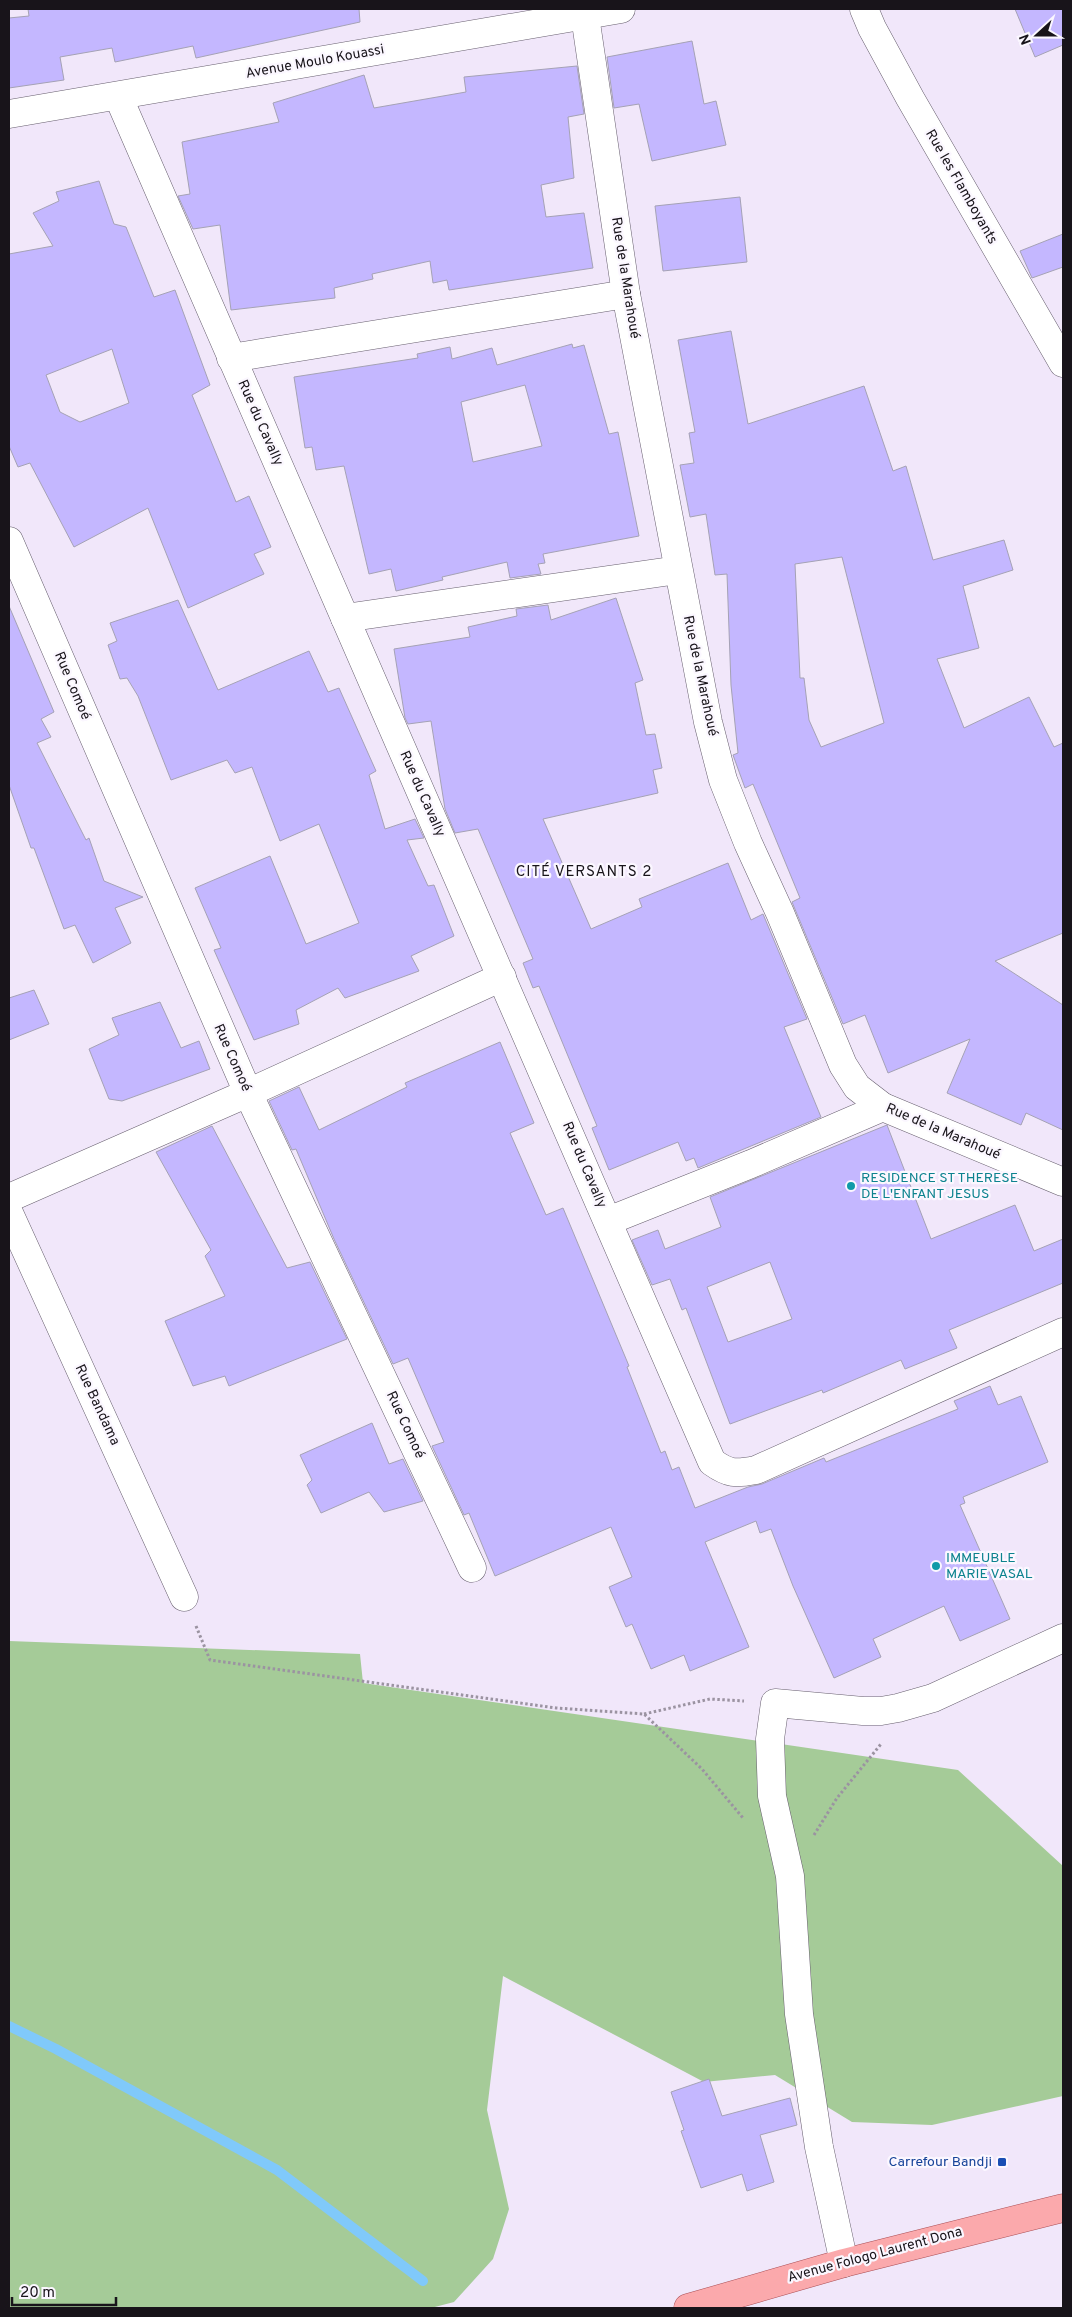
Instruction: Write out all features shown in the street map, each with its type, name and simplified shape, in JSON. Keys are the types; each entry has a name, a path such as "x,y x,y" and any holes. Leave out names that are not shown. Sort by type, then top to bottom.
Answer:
{"main road":[{"name":"Avenue Fologo Laurent Dona","path":"688,2308 844,2263 1063,2208"}],"street":[{"name":"Avenue Moulo Kouassi","path":"9,114 620,9"},
{"name":"Rue les Flamboyants","path":"864,9 872,28 910,98 1063,363"},
{"name":"Rue de la Marahoué","path":"585,16 626,294 708,722 730,798 843,1066 857,1087 883,1107 1063,1182"},
{"name":"Rue du Cavally","path":"118,96 712,1462 726,1472 741,1472 772,1463 1063,1332"},
{"path":"231,358 626,294"},
{"name":"Rue Comoé","path":"9,541 248,1093 472,1568"},
{"path":"345,618 678,570"},
{"path":"9,1198 248,1093 502,977"},
{"path":"608,1221 751,1164 883,1107"},
{"name":"Rue Bandama","path":"9,1213 184,1597"},
{"path":"844,2263 819,2147 799,2014 790,1876 772,1796 770,1739 775,1703 881,1712 920,1702 1063,1638"}],"path":[{"path":"184,1597 210,1660 556,1708 644,1714 710,1698 775,1703"},
{"path":"790,1876 837,1798 869,1758 920,1702"},
{"path":"644,1714 702,1768 746,1822"}],"green space":[{"path":"9,1641 360,1654 363,1683 958,1770 1063,1866 1063,2096 932,2125 852,2122 775,2075 704,2082 503,1976 487,2110 509,2209 493,2259 454,2302 431,2308 9,2308"}],"building":[{"path":"28,9 359,9 360,22 196,58 193,46 115,62 112,48 60,57 64,80 9,88 9,18 29,16"},
{"path":"1015,9 1063,9 1063,45 1035,57"},
{"path":"692,41 704,104 716,101 726,145 652,161 639,104 614,108 607,57"},
{"path":"577,66 584,114 568,117 574,178 541,185 546,217 584,213 593,268 449,290 447,280 433,283 430,261 372,274 373,279 334,288 335,298 231,310 220,225 193,229 178,196 190,194 182,142 279,122 273,103 364,75 374,108 466,92 464,77"},
{"path":"99,181 114,224 126,227 154,297 175,290 210,385 192,395 236,502 249,496 271,547 254,554 264,574 188,608 148,508 74,547 30,463 18,467 9,446 9,254 53,246 33,213 59,201 56,192","holes":["112,349 129,403 80,422 60,412 46,375"]},
{"path":"740,197 747,262 663,271 655,206"},
{"path":"1063,234 1063,267 1032,278 1020,251"},
{"path":"731,331 748,424 864,386 893,471 906,466 933,560 1004,540 1013,570 963,586 979,648 937,659 964,728 1029,697 1054,747 1063,743 1063,933 995,961 1063,1005 1063,1130 1026,1113 1021,1125 947,1093 970,1039 888,1073 865,1015 843,1024 792,902 800,898 753,784 745,788 733,755 738,753 731,685 727,574 715,575 706,514 690,517 680,465 694,463 689,433 695,432 678,340","holes":["842,557 884,723 821,747 809,720 804,678 800,678 795,564"]},
{"path":"572,344 573,348 584,345 609,434 618,432 639,536 543,554 545,563 538,564 541,574 510,578 507,562 442,577 443,580 396,591 391,569 369,574 344,466 316,470 312,447 305,448 294,377 418,358 417,354 450,347 452,359 492,348 497,365","holes":["525,385 542,446 473,462 461,402"]},
{"path":"616,598 643,680 635,683 646,735 655,734 662,768 653,770 658,793 543,819 591,929 642,907 639,899 728,863 751,920 763,914 807,1019 784,1027 821,1117 698,1168 694,1158 686,1161 678,1142 609,1170 592,1128 597,1126 539,986 533,988 523,963 533,959 478,829 455,833 445,809 431,721 408,724 405,718 394,649 470,637 468,627 517,616 516,609 548,605 551,620"},
{"path":"178,600 218,690 309,651 328,692 339,688 376,771 369,775 385,829 415,819 424,838 407,840 428,886 434,885 454,936 411,956 419,971 345,998 338,988 296,1010 299,1024 254,1040 214,950 221,948 195,888 270,856 306,944 359,923 319,824 280,841 252,767 235,773 227,760 171,780 138,696 127,678 120,679 108,645 117,641 110,623"},
{"path":"9,606 54,712 41,719 51,737 37,743 86,840 89,838 104,881 143,897 115,908 131,943 93,963 75,925 64,929 34,848 31,848 9,785"},
{"path":"34,990 49,1024 9,1040 9,998"},
{"path":"160,1002 181,1048 199,1041 210,1069 122,1101 109,1099 89,1049 119,1035 112,1018"},
{"path":"500,1042 534,1123 510,1133 546,1215 563,1208 629,1366 627,1367 661,1453 665,1451 672,1470 679,1467 695,1508 748,1487 762,1484 824,1458 826,1462 958,1409 954,1401 990,1386 998,1405 1021,1396 1048,1462 963,1497 965,1503 960,1505 1010,1619 960,1641 944,1606 873,1639 881,1657 834,1678 793,1586 771,1529 760,1533 756,1521 705,1542 749,1647 690,1671 684,1655 651,1669 632,1624 626,1627 609,1587 632,1577 611,1527 495,1576 469,1513 464,1515 432,1446 444,1442 408,1358 393,1364 334,1239 296,1149 292,1150 269,1101 299,1087 319,1130 407,1087 405,1083"},
{"path":"887,1125 931,1239 1015,1205 1034,1251 1063,1239 1063,1283 949,1330 957,1348 905,1369 901,1360 823,1393 822,1390 730,1424 686,1308 682,1310 670,1279 652,1285 632,1240 658,1230 665,1249 721,1227 710,1197","holes":["770,1262 792,1319 728,1342 707,1287"]},
{"path":"212,1126 287,1268 310,1262 347,1339 229,1386 225,1376 193,1386 165,1321 225,1296 205,1256 211,1250 156,1152"},
{"path":"372,1423 389,1464 403,1459 423,1501 384,1512 369,1492 321,1513 307,1485 312,1480 300,1455"},
{"path":"709,2079 722,2116 790,2098 797,2125 760,2135 774,2182 747,2191 742,2174 701,2188 681,2131 684,2130 671,2092"}],"waterway":[{"path":"9,2026 56,2049 277,2170 423,2281"}],"place":[{"name":"RESIDENCE ST THERESE DE L'ENFANT JESUS","path":"851,1186"},
{"name":"IMMEUBLE MARIE VASAL","path":"936,1566"},
{"name":"Carrefour Bandji","path":"1002,2162"}],"district":[{"name":"CITÉ VERSANTS 2","path":"584,872"}]}
